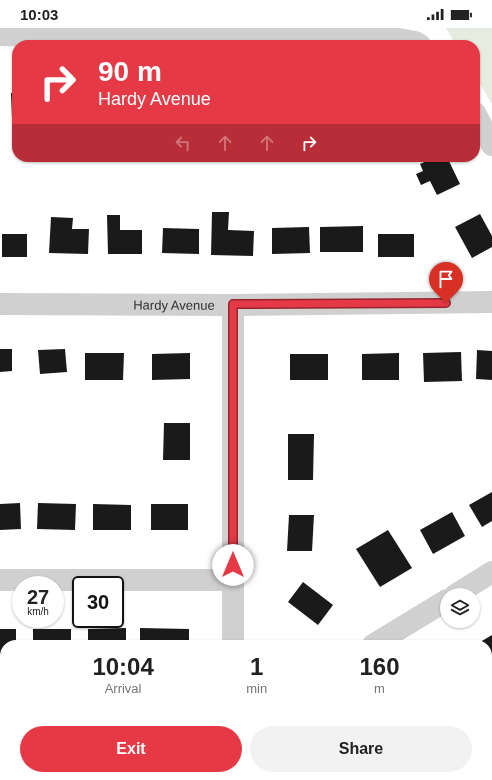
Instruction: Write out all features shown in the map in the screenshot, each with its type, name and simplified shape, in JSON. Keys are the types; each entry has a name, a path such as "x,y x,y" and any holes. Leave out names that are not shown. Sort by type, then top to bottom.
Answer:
{"street":[{"path":"0,36 120,39 302,32 404,40"},
{"path":"480,122 492,145"},
{"name":"Hardy Avenue","path":"0,304 492,302"},
{"path":"233,304 233,640"},
{"path":"466,588 492,572"},
{"path":"0,580 233,580"},
{"path":"381,640 440,604"}],"shaded area":[{"path":"446,28 492,28 492,104 480,84 480,40 453,40"}],"building":[{"path":"11,93 12,93 12,118"},
{"path":"425,162 449,162 460,184 437,195 430,181 421,185 416,174 423,171 420,164"},
{"path":"212,212 229,212 228,230 254,231 253,256 211,255"},
{"path":"480,214 492,236 492,247 472,258 455,227"},
{"path":"107,215 120,215 120,230 142,230 142,254 108,254"},
{"path":"51,217 73,218 72,229 89,229 88,254 49,253"},
{"path":"363,226 363,252 320,252 320,227"},
{"path":"309,227 310,253 272,254 272,228"},
{"path":"163,228 199,229 199,254 162,253"},
{"path":"2,234 27,234 27,257 2,257"},
{"path":"378,234 414,234 414,257 378,257"},
{"path":"0,349 12,349 12,371 0,372"},
{"path":"65,349 67,372 40,374 38,350"},
{"path":"477,350 492,351 492,380 476,379"},
{"path":"461,352 462,381 424,382 423,353"},
{"path":"85,353 124,353 123,380 85,380"},
{"path":"190,353 190,379 152,380 152,354"},
{"path":"399,353 399,380 362,380 362,354"},
{"path":"290,354 328,354 328,380 290,380"},
{"path":"164,423 190,423 190,460 163,460"},
{"path":"288,434 314,434 313,480 288,480"},
{"path":"492,492 492,521 482,527 469,505"},
{"path":"20,503 21,529 0,530 0,504"},
{"path":"38,503 76,504 75,530 37,529"},
{"path":"93,504 131,505 131,530 93,530"},
{"path":"151,504 188,504 188,530 151,530"},
{"path":"452,512 465,536 433,554 420,530"},
{"path":"289,515 314,515 312,551 287,551"},
{"path":"388,530 412,568 380,587 356,549"},
{"path":"303,582 333,605 318,625 288,602"},
{"path":"126,628 126,640 88,640 88,629"},
{"path":"140,628 189,629 189,640 140,640"},
{"path":"0,629 16,629 16,640 0,640"},
{"path":"33,629 71,629 71,640 33,640"},
{"path":"492,635 492,640 484,640"}],"route":[{"path":"233,565 233,304 446,303"}]}
